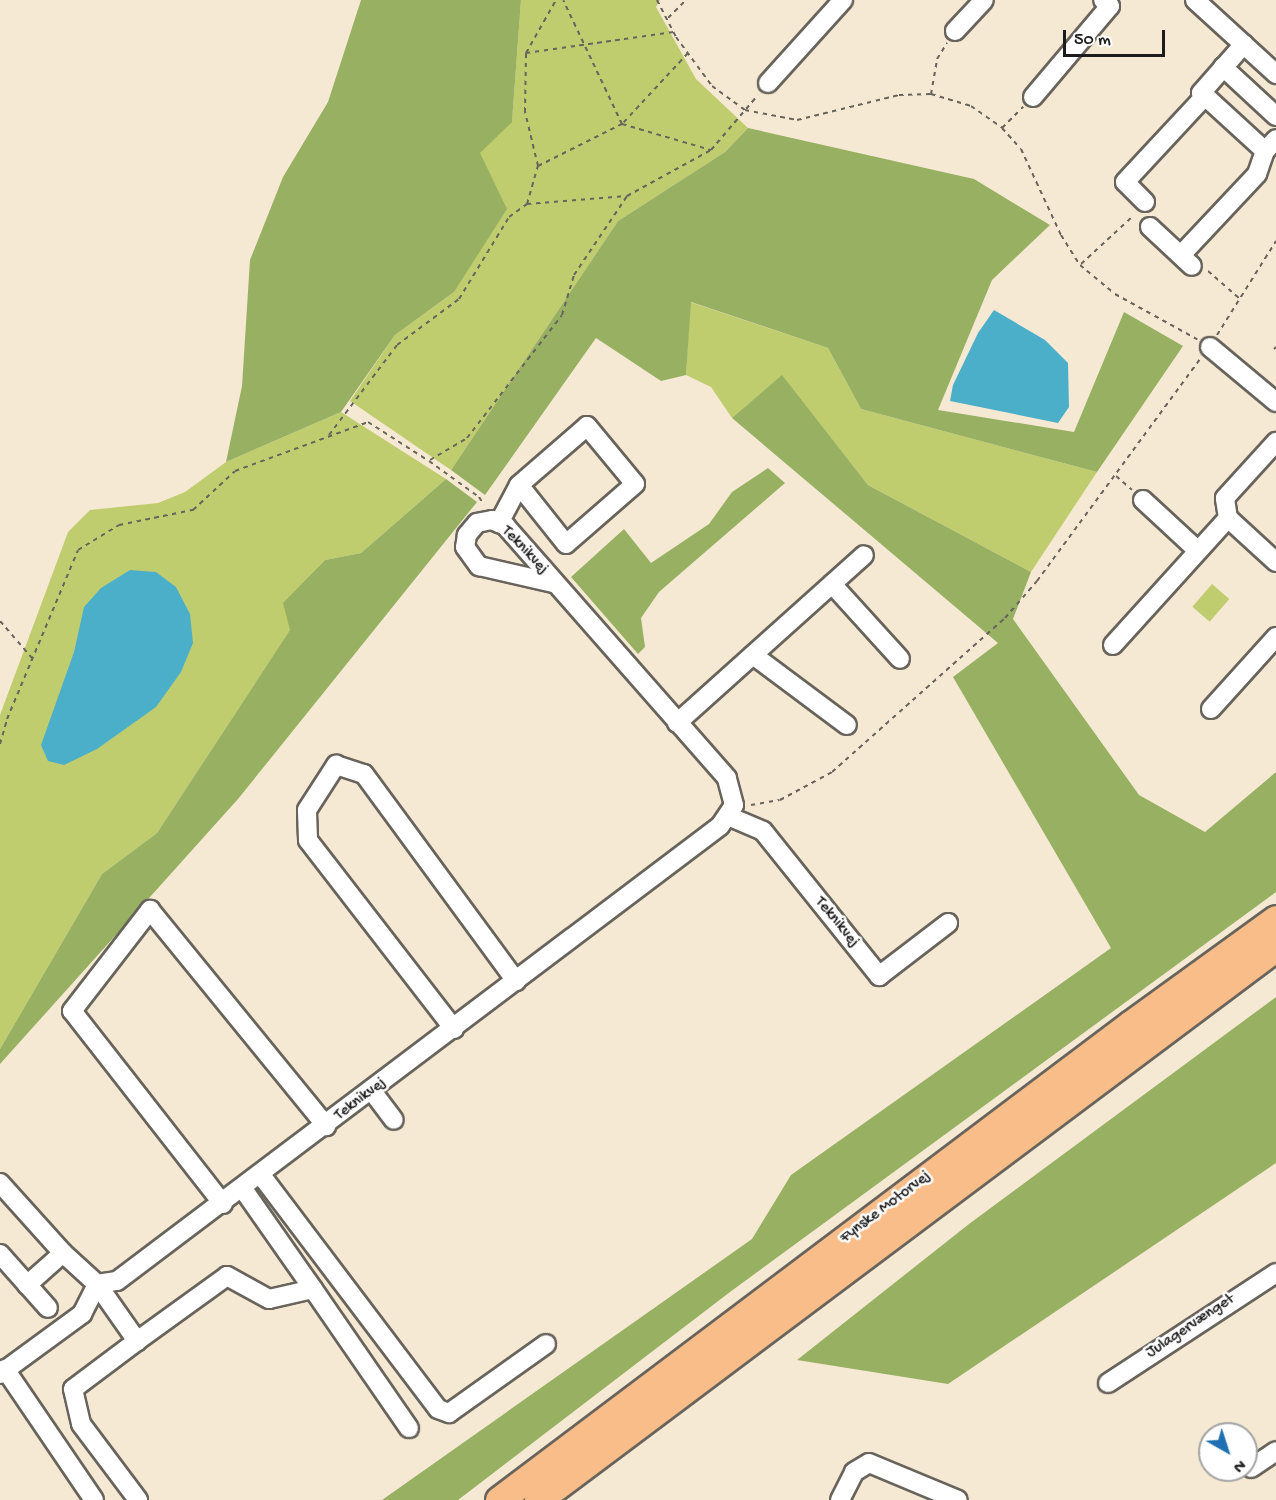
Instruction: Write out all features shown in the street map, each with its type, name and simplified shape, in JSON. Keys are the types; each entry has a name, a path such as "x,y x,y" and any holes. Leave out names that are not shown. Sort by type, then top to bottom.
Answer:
{"highway":[{"name":"Fynske Motorvej","path":"499,1500 1131,1024 1276,920"},
{"name":"Fynske Motorvej","path":"538,1500 1276,946"}],"street":[{"path":"768,83 843,0"},
{"path":"955,31 984,0"},
{"path":"1033,97 1110,6 1103,0"},
{"path":"1196,0 1276,74"},
{"path":"1150,227 1187,261 1257,174 1270,145 1201,93 1244,44"},
{"path":"1223,67 1276,116"},
{"path":"1145,202 1125,182 1205,96"},
{"path":"1210,347 1276,402"},
{"path":"496,522 519,485 587,426 635,484 566,544 519,485"},
{"path":"1276,442 1225,498 1227,518 1276,562"},
{"path":"1143,500 1198,551"},
{"path":"1113,645 1227,518"},
{"name":"Teknikvej","path":"553,583 479,566 465,547 467,535 477,523 496,522 553,583 727,778 731,811"},
{"path":"677,723 864,555"},
{"path":"832,584 900,659"},
{"path":"1211,709 1276,637"},
{"path":"753,655 847,725"},
{"path":"454,1029 308,840 307,810 336,765 364,774 516,981"},
{"name":"Teknikvej","path":"731,811 763,831 879,976 948,923"},
{"name":"Teknikvej","path":"96,1284 117,1281 223,1204 454,1029 731,811"},
{"path":"223,1204 72,1011 150,910 326,1126"},
{"path":"372,1091 394,1120"},
{"path":"261,1175 438,1409 449,1413 546,1344"},
{"path":"0,1183 63,1253 96,1284 137,1341"},
{"path":"243,1189 409,1428"},
{"path":"27,1285 63,1253"},
{"path":"0,1254 48,1308"},
{"name":"Julagervænget","path":"1108,1383 1275,1271"},
{"path":"138,1500 81,1424 73,1389 227,1276 269,1299 313,1289"},
{"path":"94,1500 3,1372 82,1314 96,1284"},
{"path":"1258,1463 1276,1451"},
{"path":"840,1500 854,1472 869,1463 958,1500"}],"path":[{"path":"527,204 538,166 525,112 526,53 556,0"},
{"path":"563,0 622,124 711,150"},
{"path":"657,0 674,32 712,86 745,110 797,120 899,95 931,94 971,106 1002,128 1030,164 1061,235 1080,265 1115,294 1210,347"},
{"path":"668,18 686,0"},
{"path":"931,94 937,59 955,31"},
{"path":"526,53 674,32"},
{"path":"538,166 622,124 688,53"},
{"path":"329,435 397,345 459,299 509,217 527,204 627,196 711,150 768,83"},
{"path":"1002,128 1033,97"},
{"path":"429,461 467,438 562,315 574,275 627,196"},
{"path":"1080,265 1132,217"},
{"path":"731,811 780,800 819,782 845,763 1005,618 1115,476 1210,347 1276,241"},
{"path":"1220,281 1239,298"},
{"path":"0,744 32,658 78,550 119,525 193,510 235,471 368,422 429,461 479,497 496,522"},
{"path":"1115,476 1143,500"},
{"path":"0,621 32,658"}],"green space":[{"path":"361,0 521,0 512,122 480,153 507,209 454,292 395,335 341,412 226,462 242,386 250,260 283,177 328,102"},
{"path":"521,0 660,0 656,7 696,79 748,128 725,152 618,221 451,470 350,401 395,335 454,292 479,153 512,121"},
{"path":"748,128 974,179 1050,225 992,280 938,410 1074,432 1124,312 1183,346 1097,472 861,409 828,348 691,302 686,375 661,381 596,338 485,495 451,470 618,221 725,152"},
{"path":"690,302 828,348 861,409 1097,472 1031,572 868,485 782,376 732,418 711,387 686,375"},
{"path":"782,375 868,485 1031,572 1013,619 1139,795 1205,832 1276,772 1276,892 730,1292 458,1500 382,1500 752,1239 791,1175 1111,948 953,677 998,643 732,418"},
{"path":"341,412 446,479 361,553 325,560 284,603 291,629 157,833 102,874 0,1049 0,715 68,532 90,510 158,503 185,492 226,462"},
{"path":"768,468 785,483 659,592 641,618 645,647 638,654 571,577 624,529 651,563 709,524 732,492"},
{"path":"446,479 477,502 238,799 0,1064 0,1049 102,874 157,833 290,630 283,603 325,560 361,553"},
{"path":"1212,584 1229,599 1210,622 1192,607"},
{"path":"1276,997 1276,1163 948,1384 797,1360 969,1224"}],"water":[{"path":"994,310 1045,340 1068,363 1069,407 1058,423 950,401 953,385 978,333"},
{"path":"130,570 156,572 176,587 190,614 193,643 181,672 156,707 97,749 64,765 48,761 41,745 74,652 84,607 101,588"}]}
